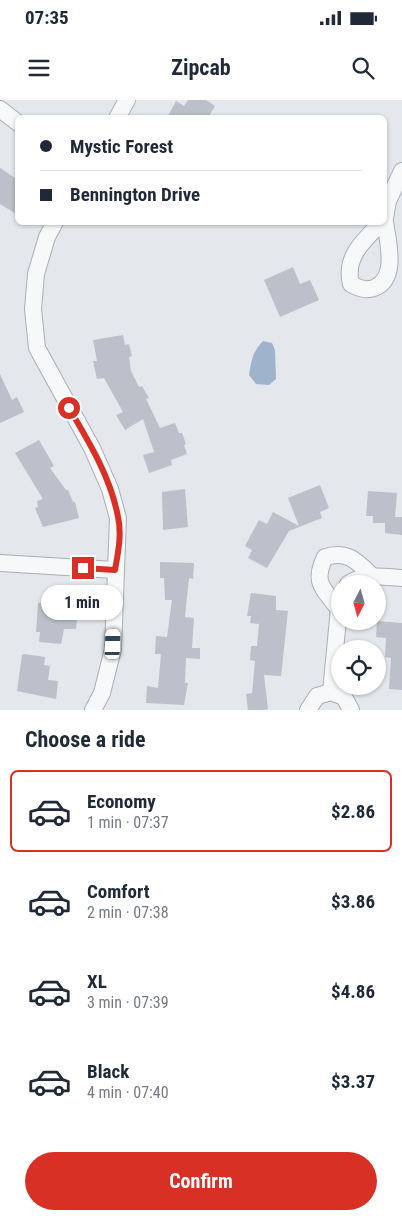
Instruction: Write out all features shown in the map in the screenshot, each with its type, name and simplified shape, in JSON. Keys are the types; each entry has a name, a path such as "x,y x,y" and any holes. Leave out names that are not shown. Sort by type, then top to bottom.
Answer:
{"street":[{"path":"119,115 127,100"},
{"path":"0,109 15,121"},
{"path":"387,207 402,171"},
{"path":"53,225 47,237 36,274 33,309 37,348 92,448 110,489 118,518 119,547 115,570 113,649 102,693 93,710"},
{"path":"331,595 319,583 319,570 325,557 333,554 352,556 371,575"},
{"path":"0,563 115,570"},
{"path":"386,577 402,578"},
{"path":"308,710 317,696 331,692"},
{"path":"341,695 344,696 351,710"}],"water":[{"path":"263,341 272,343 275,350 276,379 269,385 256,384 249,375 253,356"}],"building":[{"path":"188,100 206,100 215,106 210,115 169,115 176,101 184,106"},
{"path":"0,168 15,178 15,213 0,204"},
{"path":"293,267 300,284 310,280 319,300 280,317 264,280"},
{"path":"123,335 125,345 129,344 132,356 129,357 131,371 139,387 142,386 149,398 146,399 160,428 175,423 179,433 182,433 186,444 184,445 187,454 171,460 172,465 149,473 143,455 154,452 143,419 125,430 116,415 123,412 104,378 97,379 93,361 97,361 93,340"},
{"path":"0,374 12,400 17,397 24,412 0,423"},
{"path":"39,440 54,466 50,468 66,490 68,490 73,502 75,502 79,518 43,527 35,508 38,507 37,501 43,499 15,453"},
{"path":"320,485 329,508 320,512 322,518 289,531 267,568 248,558 252,550 245,546 259,520 267,524 273,512 299,526 288,498"},
{"path":"185,489 188,527 163,530 162,492"},
{"path":"368,491 397,493 395,517 402,517 402,535 385,533 385,523 373,523 373,516 366,516"},
{"path":"160,562 194,563 193,579 189,578 185,617 194,618 192,648 200,648 200,659 186,658 185,683 188,683 184,705 146,703 147,686 158,688 161,654 155,654 156,636 167,637 172,600 165,600 164,578 160,578"},
{"path":"251,593 276,596 276,610 288,611 281,676 264,675 268,709 263,710 248,710 246,694 252,693 255,661 250,660 251,646 257,646 259,624 250,623 251,616 247,616"},
{"path":"38,603 78,606 76,629 64,629 61,644 39,642 40,632 36,632"},
{"path":"386,622 402,623 402,690 389,689 391,658 386,657 386,638 376,637 376,630 386,630"},
{"path":"22,655 45,657 44,665 50,666 48,680 58,681 56,699 17,691"}],"route":[{"path":"69,408 92,448 110,489 118,518 119,547 115,570 83,568"}]}
